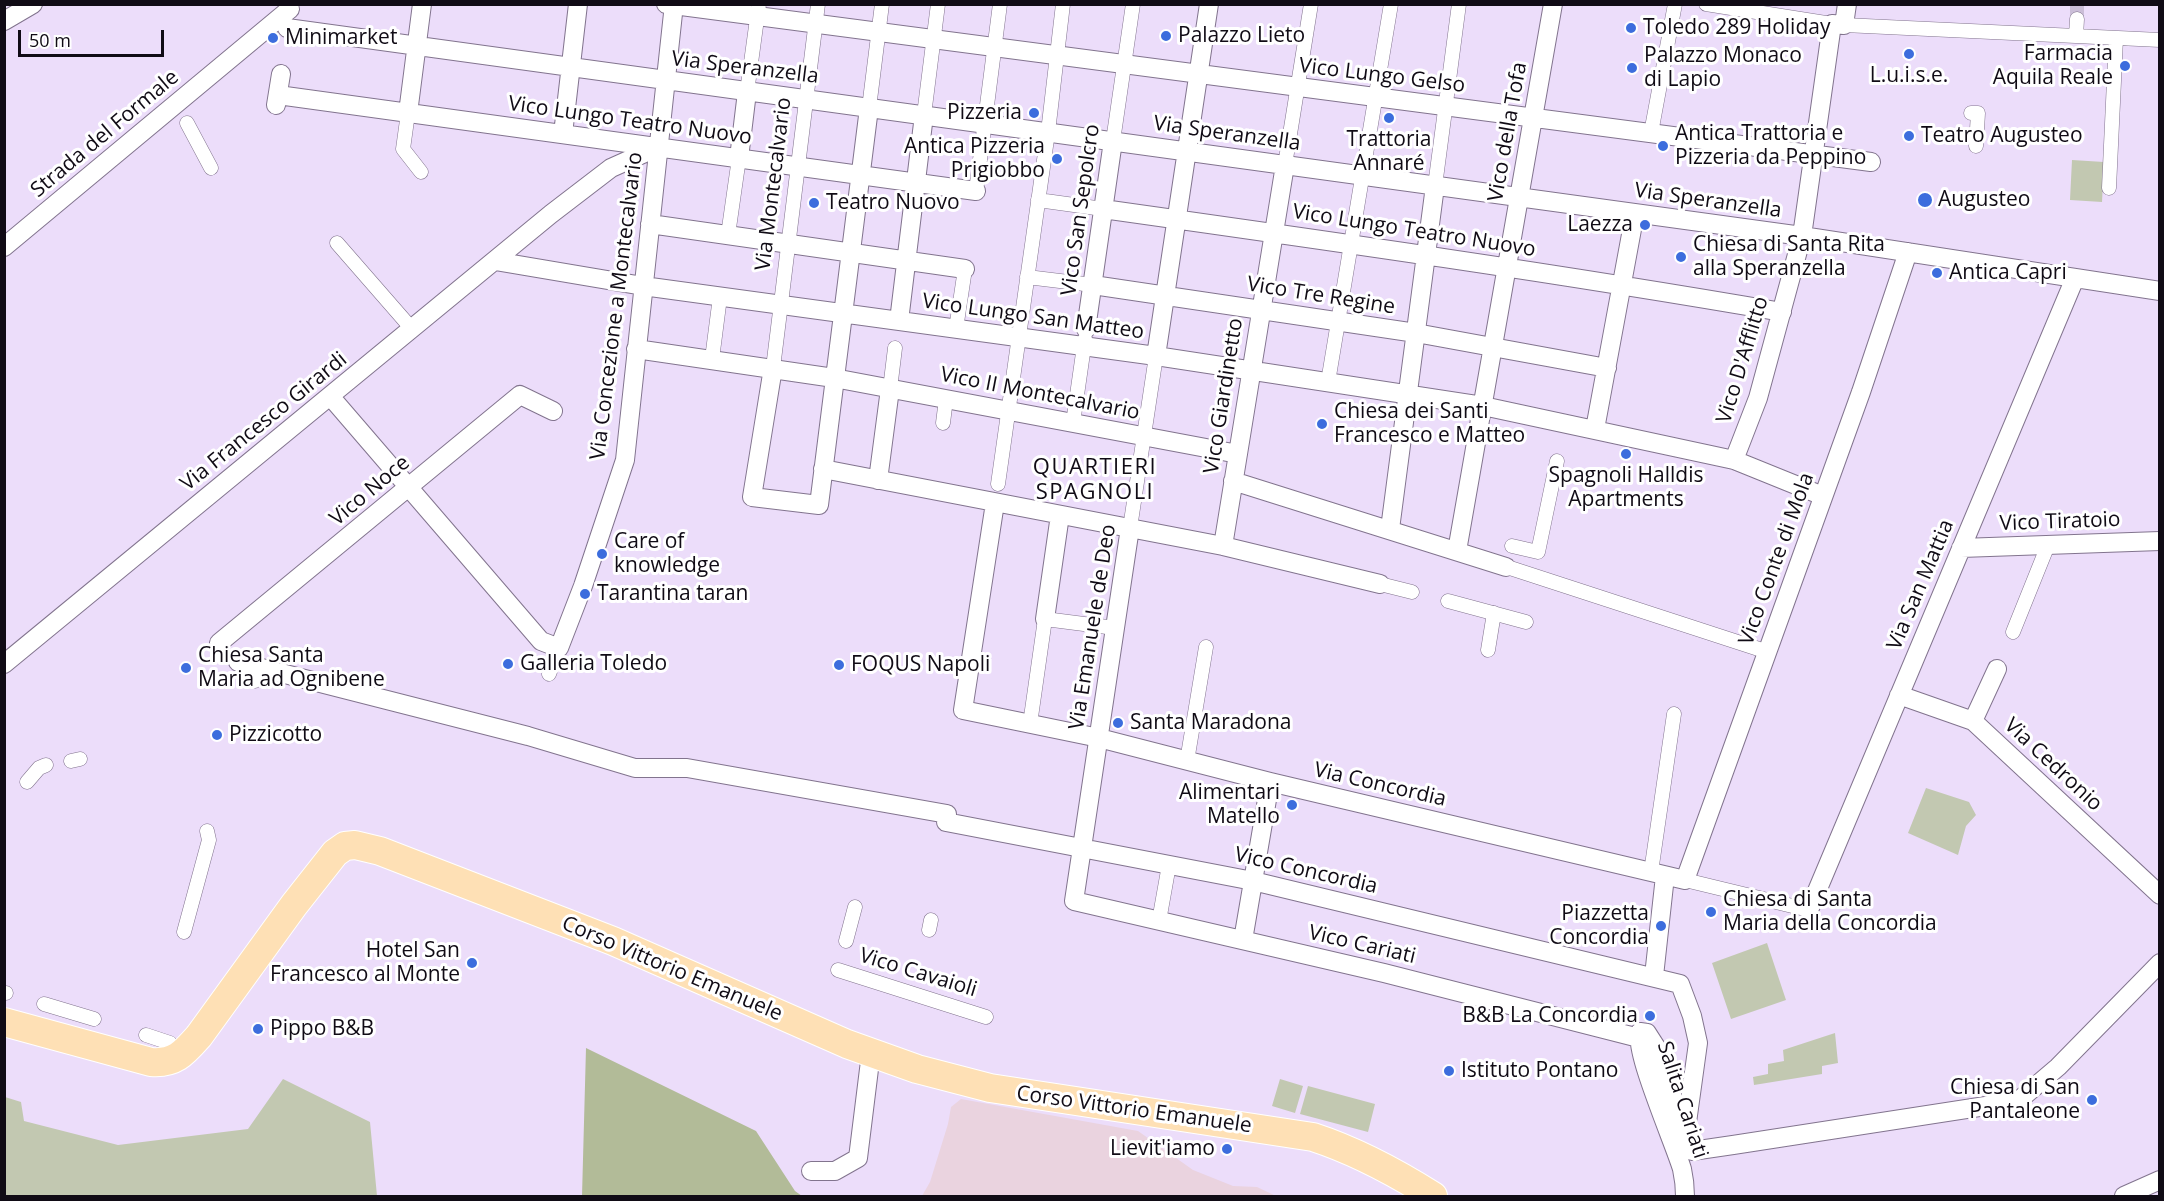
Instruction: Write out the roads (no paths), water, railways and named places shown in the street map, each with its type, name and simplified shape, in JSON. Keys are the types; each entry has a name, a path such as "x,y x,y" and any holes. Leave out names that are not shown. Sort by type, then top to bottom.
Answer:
{"main road":[{"name":"Corso Vittorio Emanuele","path":"4,1022 151,1062 170,1062 199,1036 325,865 341,848 355,844 380,851 613,941 871,1053 927,1072 990,1088 1313,1137 1343,1147 1375,1162 1433,1197"}],"street":[{"path":"421,172 403,149 422,4"},
{"path":"563,134 578,4"},
{"name":"Via Montecalvario","path":"773,368 796,167 818,4"},
{"path":"773,368 752,497 819,505 882,4"},
{"path":"898,321 938,4"},
{"path":"976,191 1000,4"},
{"path":"998,484 1048,132 1063,4"},
{"name":"Vico San Sepolcro","path":"1073,423 1133,4"},
{"name":"Via Emanuele de Deo","path":"1074,901 1209,4"},
{"name":"Vico Giardinetto","path":"1223,546 1311,4"},
{"path":"1328,382 1391,4"},
{"path":"1389,530 1459,4"},
{"name":"Vico della Tofa","path":"1457,551 1553,4"},
{"path":"1651,133 1675,4"},
{"path":"1706,4 1838,24 2160,40"},
{"name":"Vico D'Afflitto","path":"1734,460 1758,398 1802,236 1838,24 1847,4"},
{"name":"Vico Lungo Gelso","path":"671,5 758,11 815,24 879,33 1871,162"},
{"name":"Via Concezione a Montecalvario","path":"549,674 583,586 625,460 671,5"},
{"name":"Via Speranzella","path":"290,7 286,34 417,45 747,92 806,98 1802,236 2160,291"},
{"name":"Strada del Formale","path":"4,247 290,7"},
{"path":"728,235 758,11"},
{"path":"2076,36 2077,19"},
{"path":"2109,188 2116,38"},
{"name":"Vico Lungo Teatro Nuovo","path":"281,74 277,100 408,113 976,191"},
{"path":"1971,113 1977,113 1976,146"},
{"path":"187,123 211,168"},
{"name":"Via Francesco Girardi","path":"4,664 551,214 610,168 658,147"},
{"name":"Vico Lungo Teatro Nuovo","path":"1038,200 1350,243 1782,312"},
{"path":"1595,429 1635,213"},
{"path":"650,224 965,269 956,329"},
{"path":"338,243 412,329"},
{"name":"Vico Conte di Mola","path":"1685,880 1768,652 1908,252"},
{"name":"Vico Lungo San Matteo","path":"495,261 643,286 1019,338 1085,338 1156,356 1483,406 1734,460 1823,496"},
{"name":"Vico Tre Regine","path":"1027,277 1416,333 1606,368"},
{"name":"Via San Mattia","path":"1809,910 2075,278"},
{"path":"712,360 720,297"},
{"path":"878,480 895,348"},
{"name":"Vico II Montecalvario","path":"636,349 834,378 1238,454"},
{"name":"Vico Noce","path":"219,643 520,395 553,411"},
{"path":"330,396 541,642 559,648"},
{"path":"943,423 946,399"},
{"path":"1512,546 1538,552 1557,460"},
{"path":"823,469 1223,546 1412,592"},
{"path":"1233,481 1768,652"},
{"path":"995,503 963,710 1099,738"},
{"path":"1030,724 1060,515"},
{"name":"Vico Tiratoio","path":"1961,548 2160,541"},
{"path":"2013,632 2048,545"},
{"path":"1448,601 1526,622"},
{"path":"1488,650 1494,612"},
{"path":"1045,619 1115,628"},
{"path":"1186,761 1206,647"},
{"path":"238,662 255,681"},
{"name":"Vico Concordia","path":"238,662 528,736 635,768 687,768 1253,880 1654,976"},
{"path":"1973,721 1998,669"},
{"name":"Via Cedronio","path":"1899,695 1973,721 2160,895"},
{"path":"1654,976 1658,874 1674,714"},
{"name":"Via Concordia","path":"1099,738 1270,782 1685,880"},
{"path":"27,782 35,772 46,765"},
{"path":"1243,940 1270,782"},
{"path":"184,932 208,840 207,831"},
{"path":"1159,921 1169,865"},
{"path":"1685,880 1809,910"},
{"name":"Vico Cariati","path":"1074,901 1384,973 1639,1038"},
{"path":"846,941 855,907"},
{"path":"1685,1137 1692,1150 2013,1102 2026,1095 2058,1067 2160,963"},
{"name":"Vico Cavaioli","path":"838,970 919,991 986,1017"},
{"name":"Salita Cariati","path":"1654,976 1680,984 1682,987 1698,1043 1685,1137"},
{"path":"44,1004 94,1019"},
{"name":"Salita Cariati","path":"1685,1137 1656,1047 1645,1031 1640,1032 1639,1038 1659,1105 1682,1170 1685,1197"},
{"path":"146,1035 170,1043"},
{"path":"811,1171 835,1171 858,1158 871,1053"},
{"path":"2129,1196 2160,1180"}],"tunnel":[{"path":"2077,4 2077,19"}],"place":[{"name":"Toledo 289 Holiday","path":"1631,28"},
{"name":"Palazzo Lieto","path":"1166,36"},
{"name":"Minimarket","path":"273,38"},
{"name":"L.u.i.s.e.","path":"1909,54"},
{"name":"Farmacia Aquila Reale","path":"2125,66"},
{"name":"Palazzo Monaco di Lapio","path":"1632,68"},
{"name":"Pizzeria","path":"1034,113"},
{"name":"Trattoria Annaré","path":"1389,118"},
{"name":"Teatro Augusteo","path":"1909,136"},
{"name":"Antica Trattoria e Pizzeria da Peppino","path":"1663,146"},
{"name":"Antica Pizzeria Prigiobbo","path":"1057,159"},
{"name":"Augusteo","path":"1925,200"},
{"name":"Teatro Nuovo","path":"814,203"},
{"name":"Laezza","path":"1645,225"},
{"name":"Chiesa di Santa Rita alla Speranzella","path":"1681,257"},
{"name":"Antica Capri","path":"1937,273"},
{"name":"Chiesa dei Santi Francesco e Matteo","path":"1322,424"},
{"name":"Spagnoli Halldis Apartments","path":"1626,454"},
{"name":"Care of knowledge","path":"602,554"},
{"name":"Tarantina taran","path":"585,594"},
{"name":"Galleria Toledo","path":"508,664"},
{"name":"FOQUS Napoli","path":"839,665"},
{"name":"Chiesa Santa Maria ad Ognibene","path":"186,668"},
{"name":"Santa Maradona","path":"1118,723"},
{"name":"Pizzicotto","path":"217,735"},
{"name":"Alimentari Matello","path":"1292,805"},
{"name":"Chiesa di Santa Maria della Concordia","path":"1711,912"},
{"name":"Piazzetta Concordia","path":"1661,926"},
{"name":"Hotel San Francesco al Monte","path":"472,963"},
{"name":"B&B La Concordia","path":"1650,1016"},
{"name":"Pippo B&B","path":"258,1029"},
{"name":"Istituto Pontano","path":"1449,1071"},
{"name":"Chiesa di San Pantaleone","path":"2092,1100"},
{"name":"Lievit'iamo","path":"1227,1149"}],"district":[{"name":"QUARTIERI SPAGNOLI","path":"1095,480"}]}
